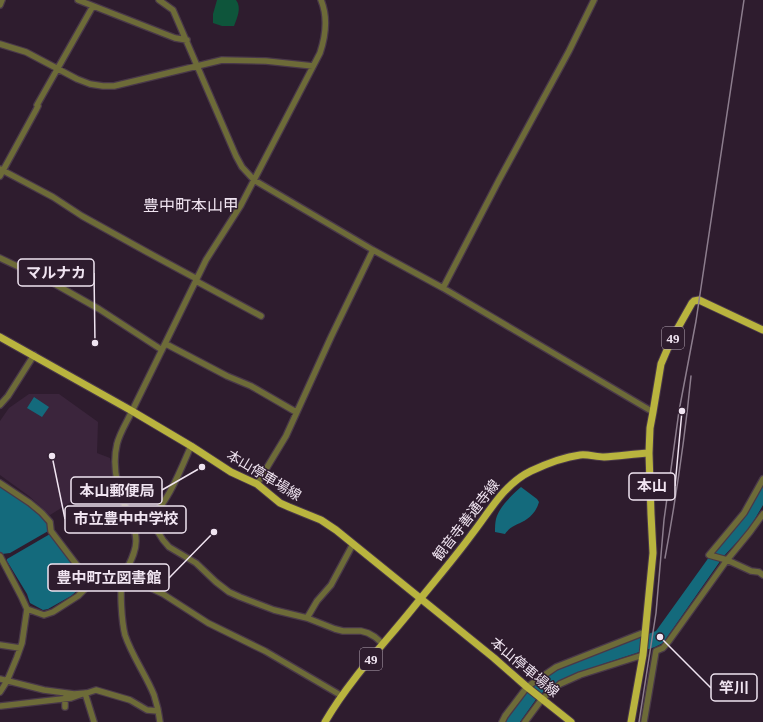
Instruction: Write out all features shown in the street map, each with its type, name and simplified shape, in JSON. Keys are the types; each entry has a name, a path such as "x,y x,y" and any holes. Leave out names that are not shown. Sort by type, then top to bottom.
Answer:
{"main road":[{"name":"49","path":"649,453 650,428 661,364 675,333 692,303 699,300 763,330"},
{"name":"本山停車場線","path":"0,336 132,411 231,472 257,484 280,503 321,520 353,544 571,722"},
{"name":"観音寺善通寺線","path":"325,722 333,707 473,534 512,483 521,476 532,471 573,456 587,454 602,457 649,453"},
{"path":"631,722 643,655 653,554 649,453"}],"street":[{"path":"0,5 2,0"},
{"path":"78,0 175,38 186,40"},
{"path":"159,0 173,10 236,156 242,167 254,180 373,250 443,288 653,412"},
{"path":"160,722 154,696 130,647 125,635 123,624 123,579 134,554 136,540 135,531 117,481 115,455 117,444 121,432 166,344 196,280 212,250 241,205 320,53 325,34 325,15 320,0"},
{"path":"443,288 499,180 569,51 594,0"},
{"path":"93,6 57,68 37,105 36,110 1,172 53,197 82,216 261,316"},
{"path":"0,44 26,52 77,79 90,84 103,86 114,86 222,60 266,61 313,66"},
{"path":"257,484 286,436 373,250"},
{"path":"0,258 60,286 99,309 162,350"},
{"path":"166,344 227,376 251,386 296,412"},
{"path":"0,405 8,396 34,356"},
{"path":"148,518 153,515 167,498 191,446"},
{"path":"763,479 744,512 709,554 726,559 763,575"},
{"path":"0,483 42,513 50,522 51,531 89,581 86,588 78,596 53,612 44,614 27,609"},
{"path":"644,722 656,652 663,648 669,641 726,559 750,532 763,514"},
{"path":"130,518 141,516 148,518 169,546 196,563 229,592 274,610 307,618 335,629 368,633 383,644"},
{"path":"307,618 317,601 331,585 353,544"},
{"path":"0,556 27,609 22,643 7,681 0,692"},
{"path":"81,572 123,579 142,584 163,594 208,623 265,651 342,696"},
{"path":"502,722 505,716 528,688 556,667 645,632"},
{"path":"0,644 20,648"},
{"path":"525,722 541,698 560,684 580,675 643,655"},
{"path":"0,679 44,690 74,694 85,693"},
{"path":"0,706 71,698 96,690 130,700 147,710 158,711"},
{"path":"85,693 94,722"},
{"path":"65,698 66,707"}],"shaded area":[{"path":"29,394 59,394 98,422 97,453 110,458 114,474 50,515 29,496 0,475 0,421 9,408"}],"green space":[{"path":"217,0 236,0 238,3 238,16 234,26 222,26 213,23 213,14"}],"water":[{"path":"34,397 49,407 42,417 27,408"},
{"path":"763,482 763,505 749,529 723,557 663,643 562,680 543,692 537,698 520,722 504,722 533,684 558,669 656,631"},
{"path":"0,486 27,503 40,514 45,519 50,530 10,553 2,554 0,552"},
{"path":"521,487 537,499 539,502 536,509 533,514 524,521 513,526 505,534 495,532 496,519 500,510 510,497"},
{"path":"52,534 85,581 71,596 48,609 43,610 30,603 27,594 7,559"}],"railway":[{"path":"639,722 656,613 664,520 679,411 696,321 744,0"},
{"path":"665,558 680,467 691,376"}],"place":[{"name":"マルナカ","path":"95,343"},
{"name":"本山","path":"682,411"},
{"name":"市立豊中中学校","path":"52,456"},
{"name":"本山郵便局","path":"202,467"},
{"name":"豊中町立図書館","path":"214,532"},
{"name":"竿川","path":"660,637"}],"district":[{"name":"豊中町本山甲","path":"191,205"}]}
